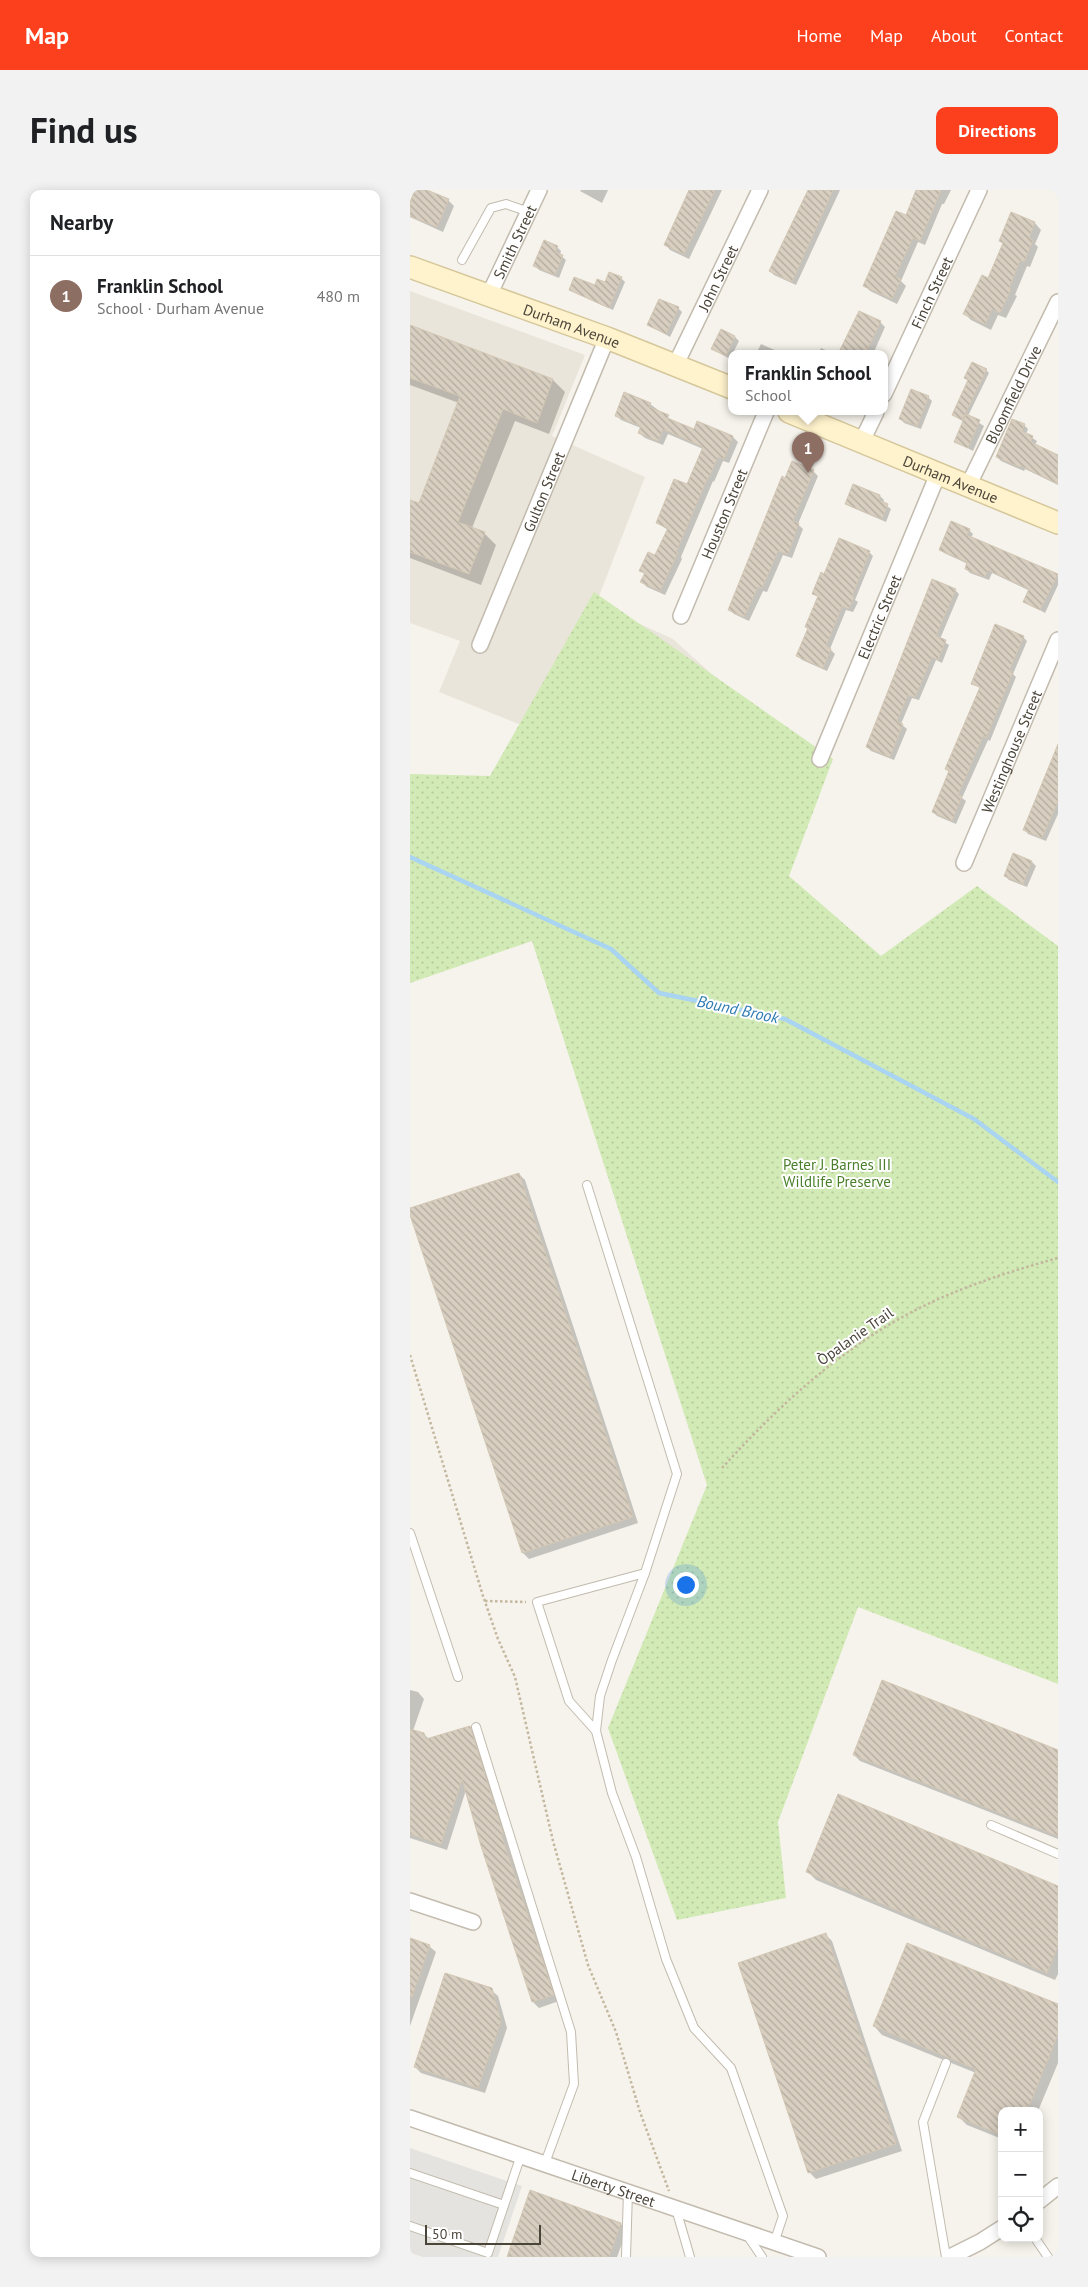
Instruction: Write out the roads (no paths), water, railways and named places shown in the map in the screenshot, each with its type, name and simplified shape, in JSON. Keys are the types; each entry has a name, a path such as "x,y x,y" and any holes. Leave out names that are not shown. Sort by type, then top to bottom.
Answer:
{"street":[{"name":"Smith Street","path":"489,295 539,190"},
{"name":"John Street","path":"675,366 760,190"},
{"name":"Finch Street","path":"888,385 979,190"},
{"name":"Durham Avenue","path":"410,267 606,338 728,386"},
{"name":"Bloomfield Drive","path":"968,486 1058,302"},
{"name":"Gulton Street","path":"480,645 606,338"},
{"name":"Houston Street","path":"681,616 765,415"},
{"name":"Durham Avenue","path":"797,415 1058,523"},
{"path":"862,441 875,415"},
{"name":"Electric Street","path":"820,759 938,474"},
{"name":"Westinghouse Street","path":"964,864 1058,640"},
{"path":"410,1901 473,1922"},
{"name":"Liberty Street","path":"410,2118 744,2231 799,2254 818,2257"},
{"path":"1043,2198 1058,2186"},
{"path":"950,2257 998,2231"}],"lane":[{"path":"462,260 491,208 506,204 529,212"},
{"path":"587,1186 677,1474 645,1573 600,1696 596,1731 612,1793 636,1857 666,1959 694,2028 731,2068 738,2087 782,2216 774,2242"},
{"path":"410,1533 458,1677"},
{"path":"596,1731 569,1701 537,1602 645,1573"},
{"path":"476,1727 571,2032 574,2084 545,2163"},
{"path":"992,1826 1058,1854"},
{"path":"946,2063 923,2122 946,2257"},
{"path":"410,2226 488,2252 521,2155"},
{"path":"410,2173 504,2205"},
{"path":"626,2257 628,2191"},
{"path":"675,2207 690,2257"},
{"path":"744,2231 762,2257"},
{"path":"1038,2242 1048,2257"}],"waterway":[{"name":"Bound Brook","path":"410,857 611,949 659,993 785,1019 974,1119 1058,1182"}],"place":[{"name":"Franklin School","path":"808,473"}],"park label":[{"name":"Peter J. Barnes III Wildlife Preserve","path":"837,1172"}]}
